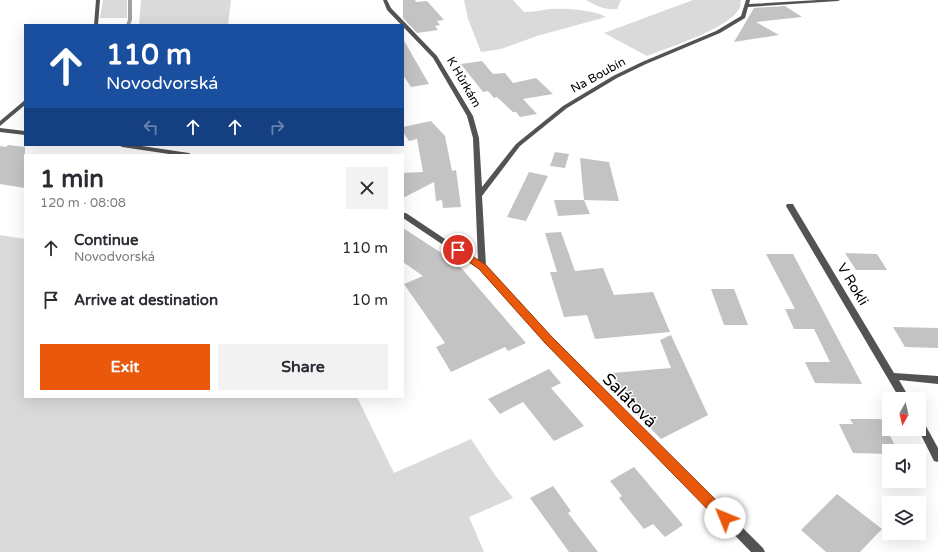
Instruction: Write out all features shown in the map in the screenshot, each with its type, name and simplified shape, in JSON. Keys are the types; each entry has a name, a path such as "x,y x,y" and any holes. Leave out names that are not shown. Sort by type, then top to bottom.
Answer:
{"street":[{"path":"96,24 98,0"},
{"name":"K Hůrkám","path":"385,0 389,9 403,24"},
{"name":"Na Boubín","path":"480,194 518,145 565,107 615,77 644,62 718,32 743,17 747,3 838,0"},
{"name":"K Hůrkám","path":"404,25 435,57 470,116 476,138 480,194 482,267"},
{"path":"0,124 24,103"},
{"path":"0,130 24,133"},
{"path":"129,146 182,154"},
{"name":"V Rokli","path":"790,206 902,392"},
{"name":"Salátová","path":"404,216 446,241 482,267 548,340 758,552"},
{"path":"892,376 938,380"},
{"path":"926,435 938,458"}],"shaded area":[{"path":"103,0 127,0 127,18 100,18"},
{"path":"141,0 231,0 228,24 139,24"},
{"path":"464,0 513,0 524,12 550,9 571,9 587,11 606,17 537,36 501,49 481,52 468,19"},
{"path":"586,0 621,0 617,9 608,9"},
{"path":"693,0 741,0 739,9 723,24 697,37 647,56 604,33"},
{"path":"0,235 24,239 24,398 357,398 394,473 471,439 495,475 513,498 469,517 484,552 0,552"}],"building":[{"path":"403,0 415,0 416,2 427,1 444,20 437,21 440,25 435,26 438,30 417,33 403,18"},
{"path":"785,6 802,17 756,22 779,35 734,42 754,8"},
{"path":"404,41 429,84 411,87 404,76"},
{"path":"482,61 493,74 505,73 513,83 536,78 553,94 523,99 537,114 520,117 497,97 494,98 488,91 483,92 461,64"},
{"path":"431,121 445,136 452,171 456,170 461,207 443,208 442,200 436,201 434,182 404,197 404,173 423,172 417,139 409,141 404,134 404,127"},
{"path":"8,145 25,147 24,188 0,184 0,146 6,147"},
{"path":"555,152 569,154 565,168 550,166"},
{"path":"580,158 609,162 619,201 584,200"},
{"path":"529,172 548,176 526,221 507,217"},
{"path":"554,200 584,200 590,214 558,216"},
{"path":"404,229 457,263 526,343 508,351 505,347 451,372 436,347 445,343 404,284 423,276 404,263"},
{"path":"561,232 575,271 603,268 614,295 653,292 670,332 595,339 587,315 564,317 550,272 557,272 545,233"},
{"path":"845,253 877,254 887,270 856,270"},
{"path":"766,254 793,254 862,384 815,383 805,362 830,362 814,329 794,329 785,309 795,309"},
{"path":"711,289 734,289 748,325 724,325"},
{"path":"893,327 938,328 938,348 905,347"},
{"path":"671,335 708,415 661,439 622,399 612,373 671,368 660,340"},
{"path":"549,369 561,383 551,388 584,426 554,441 523,402 500,414 488,399"},
{"path":"850,419 881,419 882,436 890,436 894,444 882,444 882,454 853,453 839,424 853,424"},
{"path":"634,467 683,525 665,537 653,524 644,529 619,498 622,496 610,481"},
{"path":"553,486 571,511 568,513 598,552 569,552 530,498"},
{"path":"837,494 882,529 860,552 826,552 801,530"}],"waterway":[{"path":"128,24 130,20 130,0"}],"route":[{"path":"458,250 482,267 548,340 725,518"}]}
